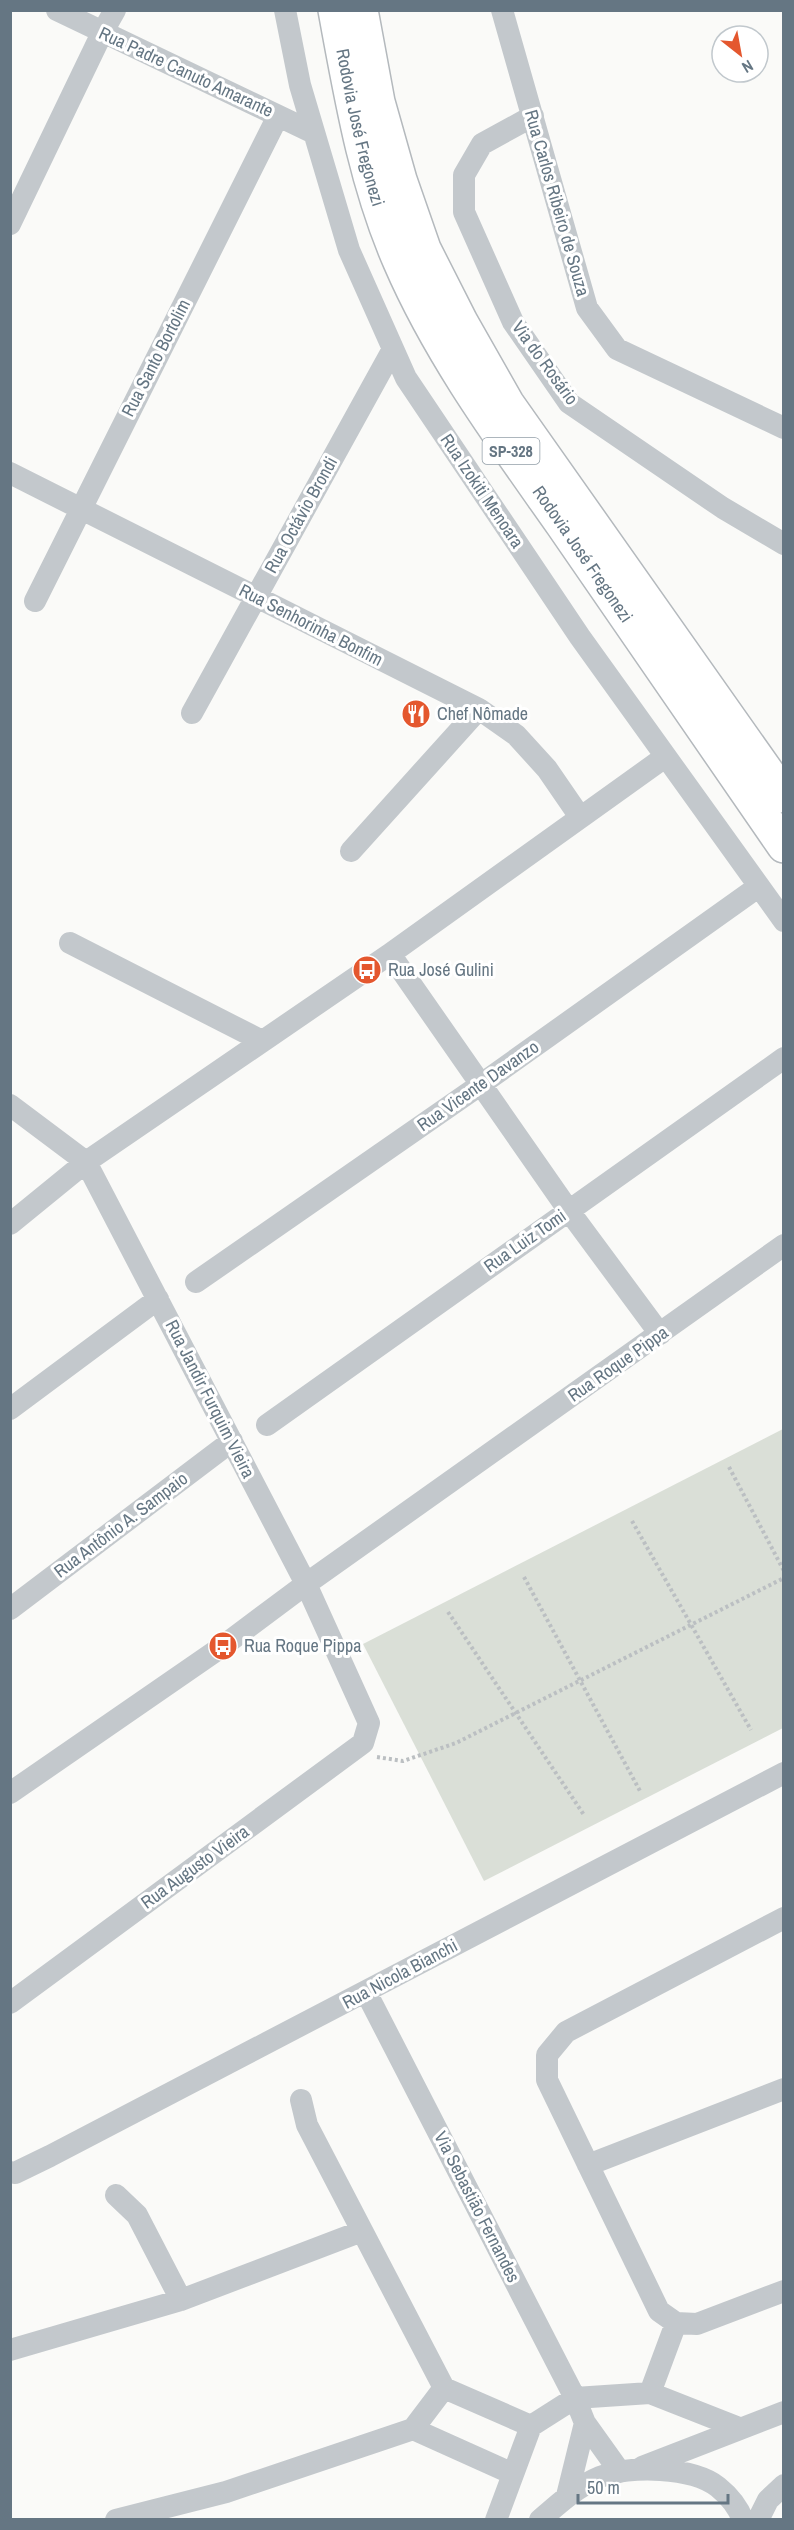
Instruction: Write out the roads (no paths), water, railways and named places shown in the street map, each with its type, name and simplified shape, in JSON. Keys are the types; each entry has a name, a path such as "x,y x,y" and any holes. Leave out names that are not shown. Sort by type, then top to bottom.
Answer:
{"highway":[{"name":"Rodovia José Fregonezi","path":"336,10 353,107 373,192 400,262 436,335 487,417 783,846"},
{"name":"Rodovia José Fregonezi","path":"361,10 378,102 400,180 424,249 461,322 507,403 783,796"}],"street":[{"name":"Rua Padre Canuto Amarante","path":"57,10 314,133"},
{"path":"10,224 102,33 116,10"},
{"name":"Rua Izokiti Menoara","path":"285,10 300,85 349,250 413,388 665,757 783,921"},
{"name":"Rua Carlos Ribeiro de Souza","path":"502,10 587,308 617,349 783,428"},
{"name":"Rua Santo Bortolim","path":"35,601 278,116"},
{"name":"Via do Rosário","path":"533,116 482,144 464,175 464,212 513,322 569,403 723,508 783,544"},
{"name":"Rua Octávio Brondi","path":"192,713 393,349"},
{"name":"Rua Senhorinha Bonfim","path":"10,472 479,709 516,735 547,769 580,817"},
{"path":"351,851 479,709"},
{"path":"10,1224 86,1162 390,954 665,757"},
{"name":"Rua Vicente Davanzo","path":"196,1282 480,1085 758,887"},
{"path":"70,943 262,1041"},
{"path":"390,954 480,1085 660,1334"},
{"name":"Rua Luiz Tomi","path":"267,1425 783,1058"},
{"name":"Rua Jandir Furquim Vieira","path":"10,1105 86,1162 306,1584 369,1723"},
{"name":"Rua Roque Pippa","path":"10,1793 224,1646 306,1584 783,1245"},
{"path":"10,1410 158,1299"},
{"name":"Rua Antônio A. Sampaio","path":"10,1609 232,1441"},
{"name":"Rua Augusto Vieira","path":"10,2003 363,1743 369,1723"},
{"name":"Rua Nicola Bianchi","path":"13,2172 366,1992 783,1773"},
{"path":"783,1918 566,2032 547,2055 547,2080 660,2311 676,2323 697,2324 783,2291"},
{"name":"Via Sebastião Fernandes","path":"366,1992 575,2398 585,2423 628,2471"},
{"path":"588,2165 783,2089"},
{"path":"301,2100 307,2125 444,2388 531,2426"},
{"path":"116,2195 138,2215 181,2300"},
{"path":"10,2350 181,2300 362,2231"},
{"path":"650,2393 676,2323"},
{"path":"116,2520 226,2492 413,2429 444,2388"},
{"path":"496,2520 531,2426 575,2398 650,2393 739,2428"},
{"path":"540,2520 567,2496 600,2477 628,2471 783,2412"},
{"path":"567,2496 585,2423"},
{"path":"413,2429 513,2474"},
{"path":"628,2471 688,2473 717,2486 739,2510 743,2520"},
{"path":"758,2520 768,2500 783,2485"}],"place":[{"name":"Chef Nômade","path":"416,714"},
{"name":"Rua José Gulini","path":"367,970"},
{"name":"Rua Roque Pippa","path":"223,1646"}]}
